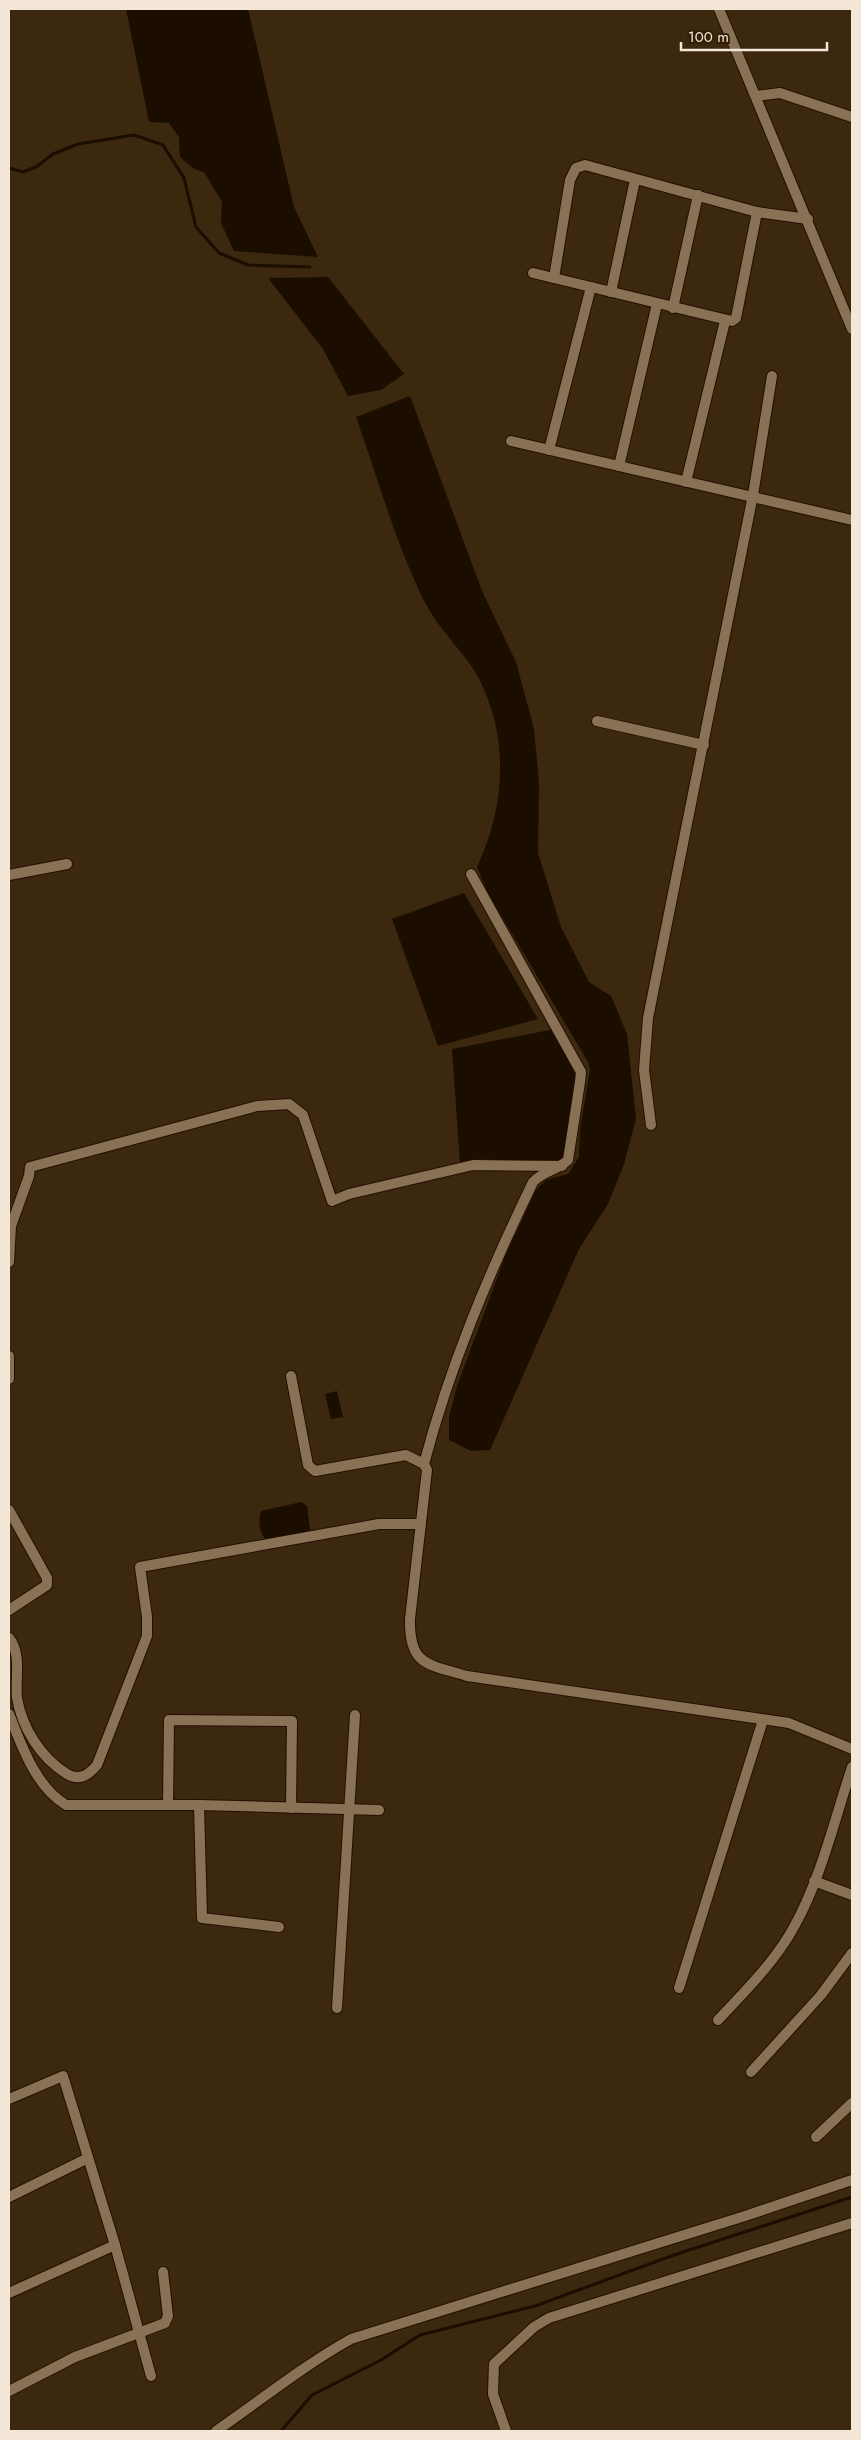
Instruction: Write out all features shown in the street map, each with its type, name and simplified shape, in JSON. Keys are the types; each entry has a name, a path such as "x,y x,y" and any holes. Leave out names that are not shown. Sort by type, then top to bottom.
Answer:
{"street":[{"path":"719,9 808,219 852,329"},
{"path":"756,96 780,93 852,117"},
{"path":"554,278 570,180 576,168 585,165 757,212 808,219"},
{"path":"611,292 635,180"},
{"path":"673,308 698,195"},
{"path":"533,273 725,321 732,321 736,318 757,212"},
{"path":"549,450 591,287"},
{"path":"619,466 657,304"},
{"path":"686,482 725,321"},
{"path":"651,1125 644,1070 648,1018 753,495 772,376"},
{"path":"512,441 686,482 753,495 852,520"},
{"path":"596,721 704,745"},
{"path":"9,875 67,864"},
{"path":"424,1464 440,1404 488,1276 533,1182 538,1176 562,1166 568,1160 581,1072 471,874"},
{"path":"9,1262 11,1226 30,1176 30,1168 258,1106 289,1104 303,1115 332,1201 348,1194 473,1165 562,1166"},
{"path":"9,1356 9,1379"},
{"path":"291,1376 308,1465 315,1471 406,1455 424,1464 427,1470 409,1641 416,1652 430,1665 467,1676 789,1723 852,1749"},
{"path":"9,1510 47,1578 47,1585 9,1610"},
{"path":"9,1638 15,1646 17,1698 22,1716 37,1746 55,1766 70,1776 82,1777 91,1773 97,1765 147,1636 147,1617 140,1567 379,1524 421,1524"},
{"path":"9,1714 21,1744 38,1777 52,1796 66,1805 200,1805 379,1810"},
{"path":"337,2008 355,1715"},
{"path":"168,1805 169,1720 292,1720 291,1808"},
{"path":"679,1988 763,1720"},
{"path":"718,2020 761,1974 795,1926 814,1881 852,1767"},
{"path":"200,1805 202,1918 278,1927"},
{"path":"814,1881 852,1895"},
{"path":"751,2072 821,1995 852,1953"},
{"path":"9,2099 63,2076 115,2245 151,2376"},
{"path":"816,2136 852,2103"},
{"path":"9,2196 88,2158"},
{"path":"216,2431 283,2385 312,2361 351,2339 745,2216 852,2180"},
{"path":"506,2431 493,2394 494,2364 534,2327 549,2318 852,2223"},
{"path":"9,2292 115,2245"},
{"path":"9,2391 75,2357 165,2323 168,2316 163,2272"}],"shaded area":[{"path":"126,9 248,9 294,207 318,257 234,251 221,223 222,202 204,172 194,169 180,157 179,137 169,123 149,122"},
{"path":"328,277 404,374 381,390 348,396 323,349 268,278"},
{"path":"410,396 482,591 516,662 534,729 539,783 538,853 561,927 589,982 611,996 627,1034 636,1119 624,1164 608,1204 579,1249 490,1450 471,1451 449,1440 449,1417 457,1386 506,1254 536,1190 546,1180 568,1174 579,1157 580,1129 590,1070 588,1062 488,893 477,867 493,821 498,797 500,772 495,724 488,700 478,677 436,621 420,592 392,523 356,417"},
{"path":"464,893 538,1019 438,1046 392,919"},
{"path":"555,1029 578,1072 562,1162 474,1159 460,1163 452,1049"},
{"path":"337,1391 343,1417 331,1419 325,1394"},
{"path":"301,1502 307,1506 310,1530 305,1535 267,1541 262,1535 260,1527 261,1511"}],"waterway":[{"path":"9,168 23,172 36,167 53,154 78,144 134,135 163,145 184,178 196,227 219,253 248,265 310,267"},
{"path":"281,2431 312,2395 381,2360 420,2335 535,2306 674,2255 852,2197"}]}
